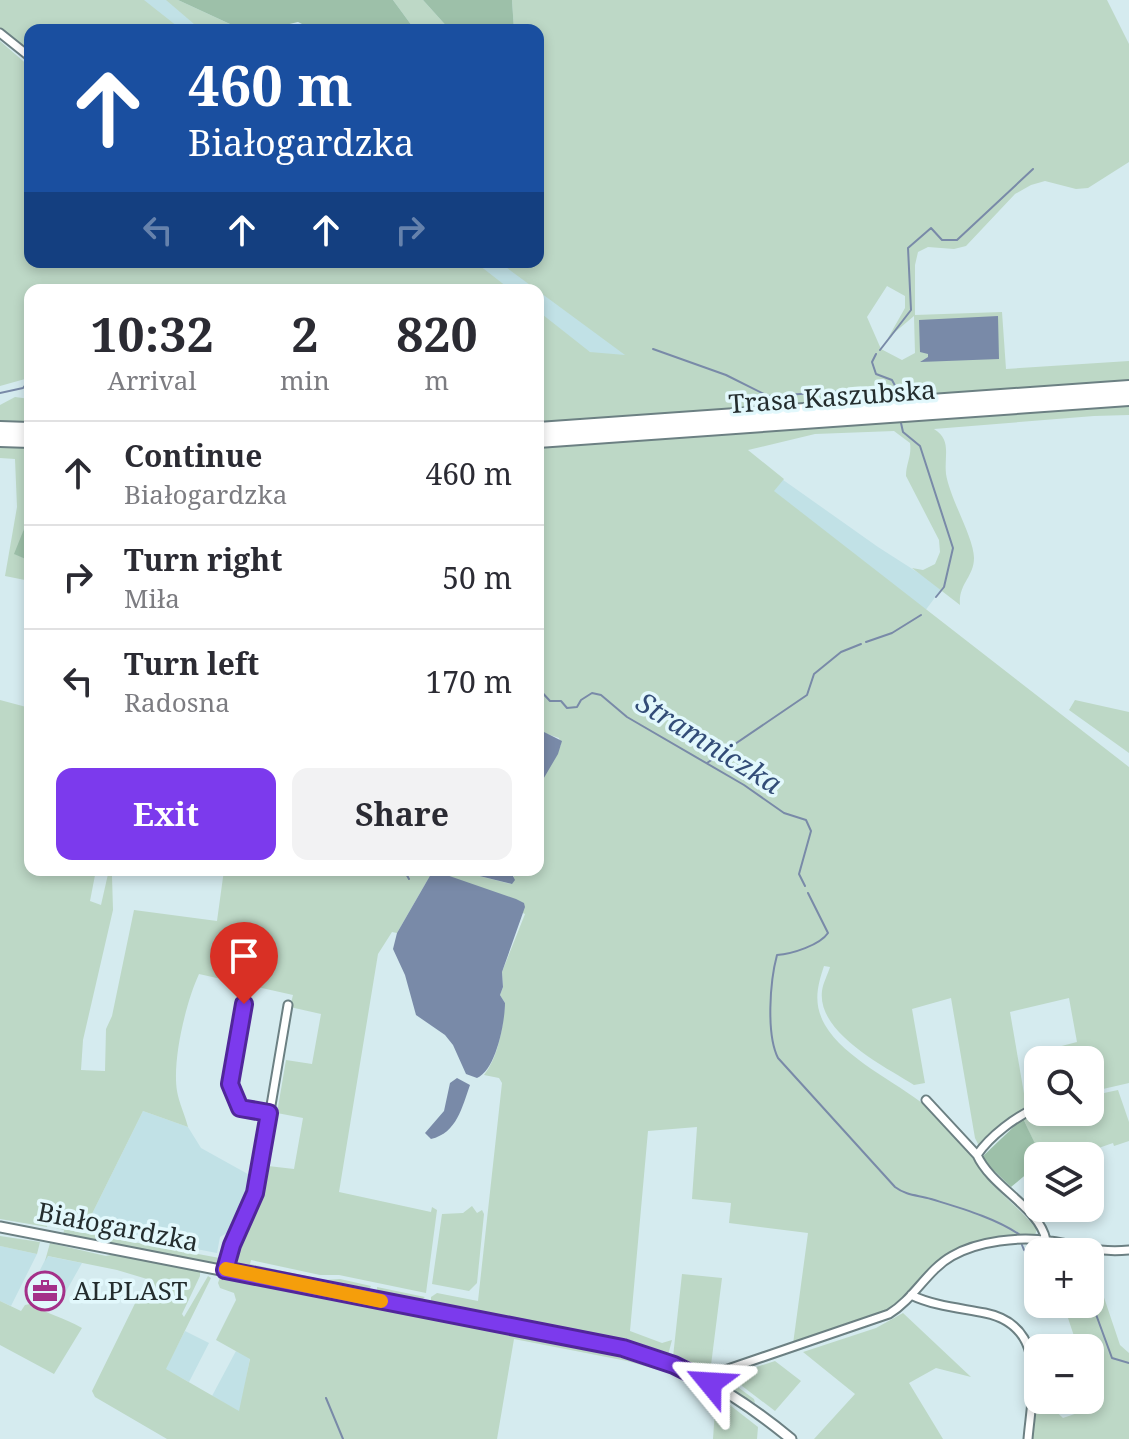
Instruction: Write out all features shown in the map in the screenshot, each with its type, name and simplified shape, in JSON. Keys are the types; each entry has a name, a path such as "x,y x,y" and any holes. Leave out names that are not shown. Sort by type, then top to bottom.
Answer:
{"highway":[{"name":"Trasa Kaszubska","path":"544,429 1129,387"},
{"name":"Trasa Kaszubska","path":"544,441 1129,399"},
{"path":"0,428 24,429"},
{"path":"0,440 24,441"}],"main road":[{"name":"Białogardzka","path":"0,1227 623,1348 664,1360 705,1380 749,1407 791,1439"}],"street":[{"path":"0,33 24,52"},
{"path":"245,996 230,1088 240,1108 269,1113"},
{"path":"225,1270 232,1245 255,1193 288,1005"},
{"path":"926,1100 977,1155 997,1184 1044,1229 1046,1238"},
{"path":"977,1155 1024,1115"},
{"path":"705,1380 719,1372 877,1320 894,1311 942,1262 968,1249 1024,1241"},
{"path":"1104,1251 1129,1250"},
{"path":"911,1295 996,1315 1017,1329 1028,1348 1035,1374 1028,1439"}],"shaded area":[{"path":"128,0 172,0 211,24 156,24"},
{"path":"469,268 530,268 779,477 942,588 919,619 591,352 584,351 544,326 544,284 489,284"},
{"path":"998,316 999,359 920,362 928,354 920,352 919,320"},
{"path":"544,732 562,741 544,778"},
{"path":"430,876 449,876 524,903 502,972 500,995 505,1011 498,1045 489,1066 477,1078 466,1074 445,1035 416,1015 405,975 393,949 397,933"},
{"path":"479,876 513,876 515,880 512,884"},
{"path":"457,1078 470,1085 461,1110 447,1131 431,1139 425,1133 444,1111 450,1083"},
{"path":"143,1111 188,1127 201,1148 255,1178 244,1212 232,1230 220,1237 217,1253 85,1228"},
{"path":"0,1246 37,1254 11,1306 0,1301"},
{"path":"47,1256 82,1263 59,1304 52,1306 33,1295 31,1288"},
{"path":"185,1331 209,1343 189,1382 165,1369"},
{"path":"236,1351 250,1358 240,1412 212,1396"}],"green space":[{"path":"0,0 144,0 174,24 24,24 24,48 0,30"},
{"path":"166,0 178,0 230,24 194,24"},
{"path":"178,0 393,0 411,24 298,22 230,24"},
{"path":"393,0 423,0 445,24 411,24"},
{"path":"423,0 512,0 514,24 445,24"},
{"path":"512,0 1107,0 1129,44 1129,162 1088,188 1076,189 1045,181 1031,185 1015,194 966,246 954,249 928,247 918,252 915,315 1002,312 1006,369 1129,361 1129,415 934,429 945,443 948,484 973,550 972,570 961,591 960,605 912,568 923,570 935,564 940,552 939,540 906,476 910,443 894,431 815,434 748,450 784,479 774,491 1129,767 1129,1083 1104,1089 1104,1046 1062,1046 1077,1042 1069,998 1010,1012 1024,1094 1024,1113 979,1146 975,1138 951,998 912,1009 925,1083 914,1085 855,1047 830,1021 823,1006 822,991 830,967 824,966 818,988 818,1003 821,1017 834,1037 857,1059 938,1117 968,1149 986,1177 1024,1215 1024,1222 1030,1222 1037,1230 1034,1237 989,1239 963,1246 939,1261 888,1310 793,1344 808,1233 729,1223 731,1203 692,1199 697,1127 648,1131 630,1331 662,1343 672,1340 668,1355 662,1357 663,1354 600,1337 431,1305 431,1297 437,1293 478,1301 502,1083 499,1078 484,1075 497,1050 501,1031 505,1003 500,995 502,972 525,914 444,876 479,876 511,884 514,876 544,876 544,777 561,745 559,738 544,733 544,316 590,352 625,355 544,295 544,284 529,284 507,268 544,268 544,24 514,24","holes":["887,286 905,296 905,308 888,338 914,316 915,353 902,360 881,349 867,317"]},
{"path":"0,41 24,62 24,268 483,268 503,284 24,284 24,379 0,386"},
{"path":"15,397 24,398 24,528 15,554 24,558 24,580 5,576 17,507 15,459 0,458 0,405"},
{"path":"24,529 24,558 14,554"},
{"path":"0,700 24,706 24,876 95,876 90,901 101,905 108,876 112,876 113,910 83,1040 81,1070 105,1071 106,1029 112,1016 134,910 217,921 223,876 430,876 397,933 392,932 378,954 339,1192 431,1212 432,1207 437,1210 426,1293 251,1260 250,1264 371,1286 366,1295 232,1266 241,1240 240,1233 258,1194 262,1175 268,1166 294,1169 303,1118 277,1113 286,1060 312,1064 321,1014 290,1007 293,995 199,974 185,1015 176,1064 177,1091 188,1127 143,1111 85,1228 48,1221 47,1227 0,1219"},
{"path":"1075,700 1129,712 1129,753 1069,710"},
{"path":"1118,1090 1129,1122 1129,1141 1104,1146 1104,1142 1034,1142 1027,1126 1104,1126 1104,1093"},
{"path":"1023,1118 1034,1142 1024,1142 1024,1176 1011,1187 981,1158"},
{"path":"472,1206 477,1213 482,1210 484,1214 477,1283 469,1291 432,1284 442,1214 463,1213"},
{"path":"52,1227 225,1259 221,1264 211,1264 63,1236 64,1230"},
{"path":"0,1236 40,1242 37,1254 0,1246"},
{"path":"50,1243 106,1256 120,1253 200,1269 200,1276 182,1314 184,1317 208,1276 211,1278 166,1369 239,1411 250,1359 216,1340 236,1300 234,1293 220,1288 218,1283 220,1277 229,1274 630,1353 673,1367 719,1391 717,1395 758,1427 757,1439 713,1439 716,1395 672,1374 627,1361 514,1339 497,1439 167,1439 95,1397 92,1391 147,1279 48,1256 45,1261"},
{"path":"682,1274 722,1278 711,1365 719,1369 694,1370 673,1357"},
{"path":"377,1287 425,1297 417,1304 378,1297"},
{"path":"1104,1298 1120,1345 1129,1353 1129,1439 1032,1439 1035,1414 1059,1414 1063,1418 1074,1414 1104,1414 1104,1334 1073,1334 1068,1318 1104,1318"},
{"path":"0,1301 21,1311 30,1304 82,1328 54,1374 0,1345"},
{"path":"903,1313 971,1377 936,1368 909,1383 943,1439 814,1439 855,1394 803,1352 876,1328"},
{"path":"775,1361 801,1381 775,1411 729,1376"},
{"path":"720,1374 754,1399 755,1403 717,1383 716,1378"}],"waterway":[{"path":"880,350 911,310 908,248 931,228 942,240 957,240 1033,169"},
{"path":"653,349 726,375 768,396 897,388"},
{"path":"876,354 872,362 876,374 892,380 899,393"},
{"name":"Stramniczka","path":"0,393 24,387"},
{"path":"901,423 903,432 920,446 953,548 944,587 936,597"},
{"path":"866,642 892,633 921,615"},
{"path":"707,763 807,695 814,674 841,652 861,644"},
{"name":"Stramniczka","path":"544,694 550,701 561,701 567,708 577,707 592,693 601,695 627,717 744,785 784,813 806,820 811,831 799,874 805,886"},
{"name":"Stramniczka","path":"808,893 828,933 805,948 777,955 770,1007 774,1048 778,1058 899,1190 977,1214 1020,1235"},
{"name":"Stramniczka","path":"1022,1245 1024,1250"},
{"path":"325,1283 368,1292"},
{"path":"379,1294 412,1300"},
{"name":"Stramniczka","path":"1097,1318 1112,1358 1129,1363"},
{"path":"326,1398 343,1439"}],"slow traffic":[{"path":"226,1269 381,1301"}],"place":[{"name":"ALPLAST","path":"45,1291"}],"route":[{"path":"244,1004 230,1088 240,1108 269,1113 255,1193 232,1245 225,1270 623,1348 674,1365 710,1383"}]}
